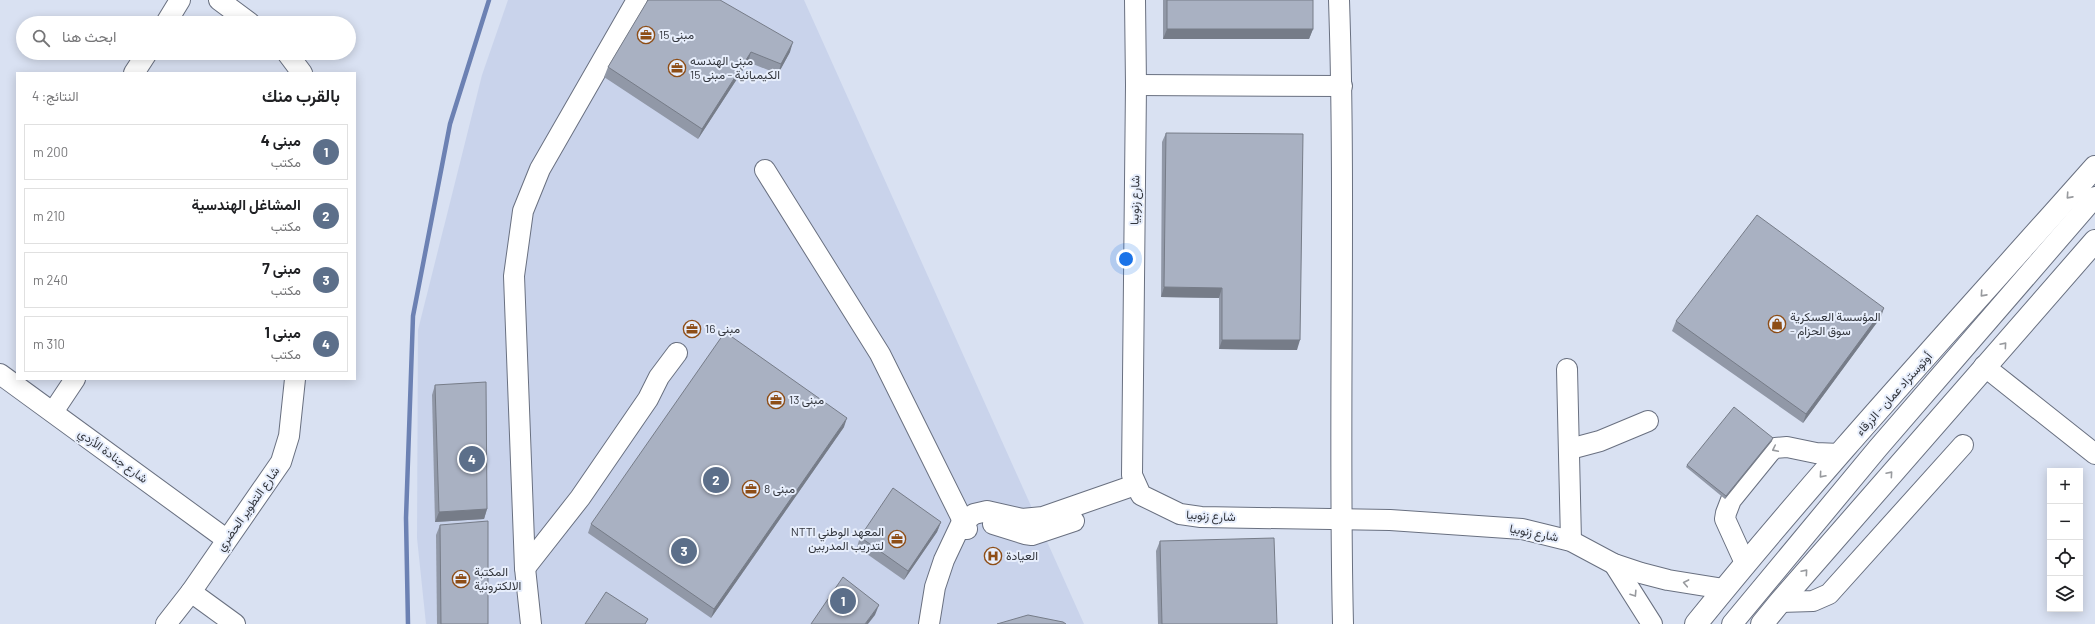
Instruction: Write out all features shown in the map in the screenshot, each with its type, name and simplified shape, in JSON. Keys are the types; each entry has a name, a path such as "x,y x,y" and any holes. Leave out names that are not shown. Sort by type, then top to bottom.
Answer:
{"highway":[{"name":"أوتوستراد عمان - الزرقاء","path":"1696,624 1746,563 1840,454 2095,167"},
{"path":"1762,624 1984,366 2095,241"}],"street":[{"path":"170,16 180,0"},
{"path":"219,0 241,16"},
{"path":"531,624 525,568 514,276 523,211 540,169 637,0"},
{"name":"شارع زنوبيا","path":"1135,0 1136,85 1132,475 1138,490 1180,514 1201,517 1341,519 1522,529 1571,541 1591,550 1614,564 1668,580 1724,589"},
{"path":"1339,0 1342,86 1341,519 1344,624"},
{"path":"135,72 142,60"},
{"path":"292,60 301,72"},
{"path":"1136,85 1342,86"},
{"path":"765,170 880,354 962,528 935,587 929,624"},
{"path":"1732,624 1883,442 2095,197"},
{"path":"1742,624 1881,455 2095,207"},
{"path":"525,568 580,498 648,399 659,377 677,353"},
{"path":"1984,366 2095,454"},
{"path":"1567,369 1571,541"},
{"path":"53,412 74,380"},
{"name":"شارع التطوير الحضري","path":"166,624 191,592 280,462 289,436 295,380"},
{"name":"شارع جنادة الأزدي","path":"3,383 53,412 226,539"},
{"path":"1570,449 1600,441 1648,421"},
{"path":"1780,602 1813,601 1829,594 1963,445"},
{"path":"1746,563 1726,519 1726,513 1731,500 1770,452 1781,446 1816,453 1840,454"},
{"path":"962,528 984,523 1025,534 1031,527 1058,520 1138,490"},
{"path":"1614,564 1652,624"},
{"path":"191,592 234,624"}],"shaded area":[{"path":"508,0 804,0 1084,624 426,624 417,538 418,330 482,75"}],"building":[{"name":"مبنى الهندسه الكيميائية - مبنى 15","path":"648,0 720,0 793,42 781,64 751,52 702,129 608,67"},
{"path":"1167,0 1313,0 1313,29 1167,29"},
{"path":"1166,133 1303,134 1300,340 1222,340 1222,288 1164,287"},
{"name":"المؤسسة العسكرية - سوق الحزام","path":"1757,215 1884,308 1806,414 1676,321"},
{"path":"725,332 847,418 714,609 591,524"},
{"path":"486,382 487,509 439,512 435,385"},
{"path":"1734,407 1773,438 1726,496 1687,465"},
{"name":"NTTI المعهد الوطني لتدريب المدربين","path":"893,488 941,522 908,571 860,537"},
{"name":"المكتبة الالكترونية","path":"488,521 488,624 441,624 440,525"},
{"path":"1274,538 1277,624 1162,624 1160,541"},
{"path":"843,577 879,605 865,624 811,624"},
{"path":"606,592 648,619 645,624 585,624"},
{"path":"1028,615 1063,622 1066,624 997,624"}],"waterway":[{"path":"408,624 406,518 413,316 450,124 489,0"}],"place":[{"name":"مبنى 15","path":"646,35"},
{"name":"مبنى الهندسه الكيميائية - مبنى 15","path":"677,68"},
{"name":"المؤسسة العسكرية - سوق الحزام","path":"1777,324"},
{"name":"مبنى 16","path":"692,329"},
{"name":"مبنى 13","path":"776,400"},
{"name":"مبنى 1","path":"472,459"},
{"name":"المشاغل الهندسية","path":"716,480"},
{"name":"مبنى 8","path":"751,489"},
{"name":"NTTI المعهد الوطني لتدريب المدربين","path":"897,539"},
{"name":"مبنى 7","path":"684,551"},
{"name":"العيادة","path":"993,556"},
{"name":"المكتبة الالكترونية","path":"461,579"},
{"name":"مبنى 4","path":"843,601"}]}
